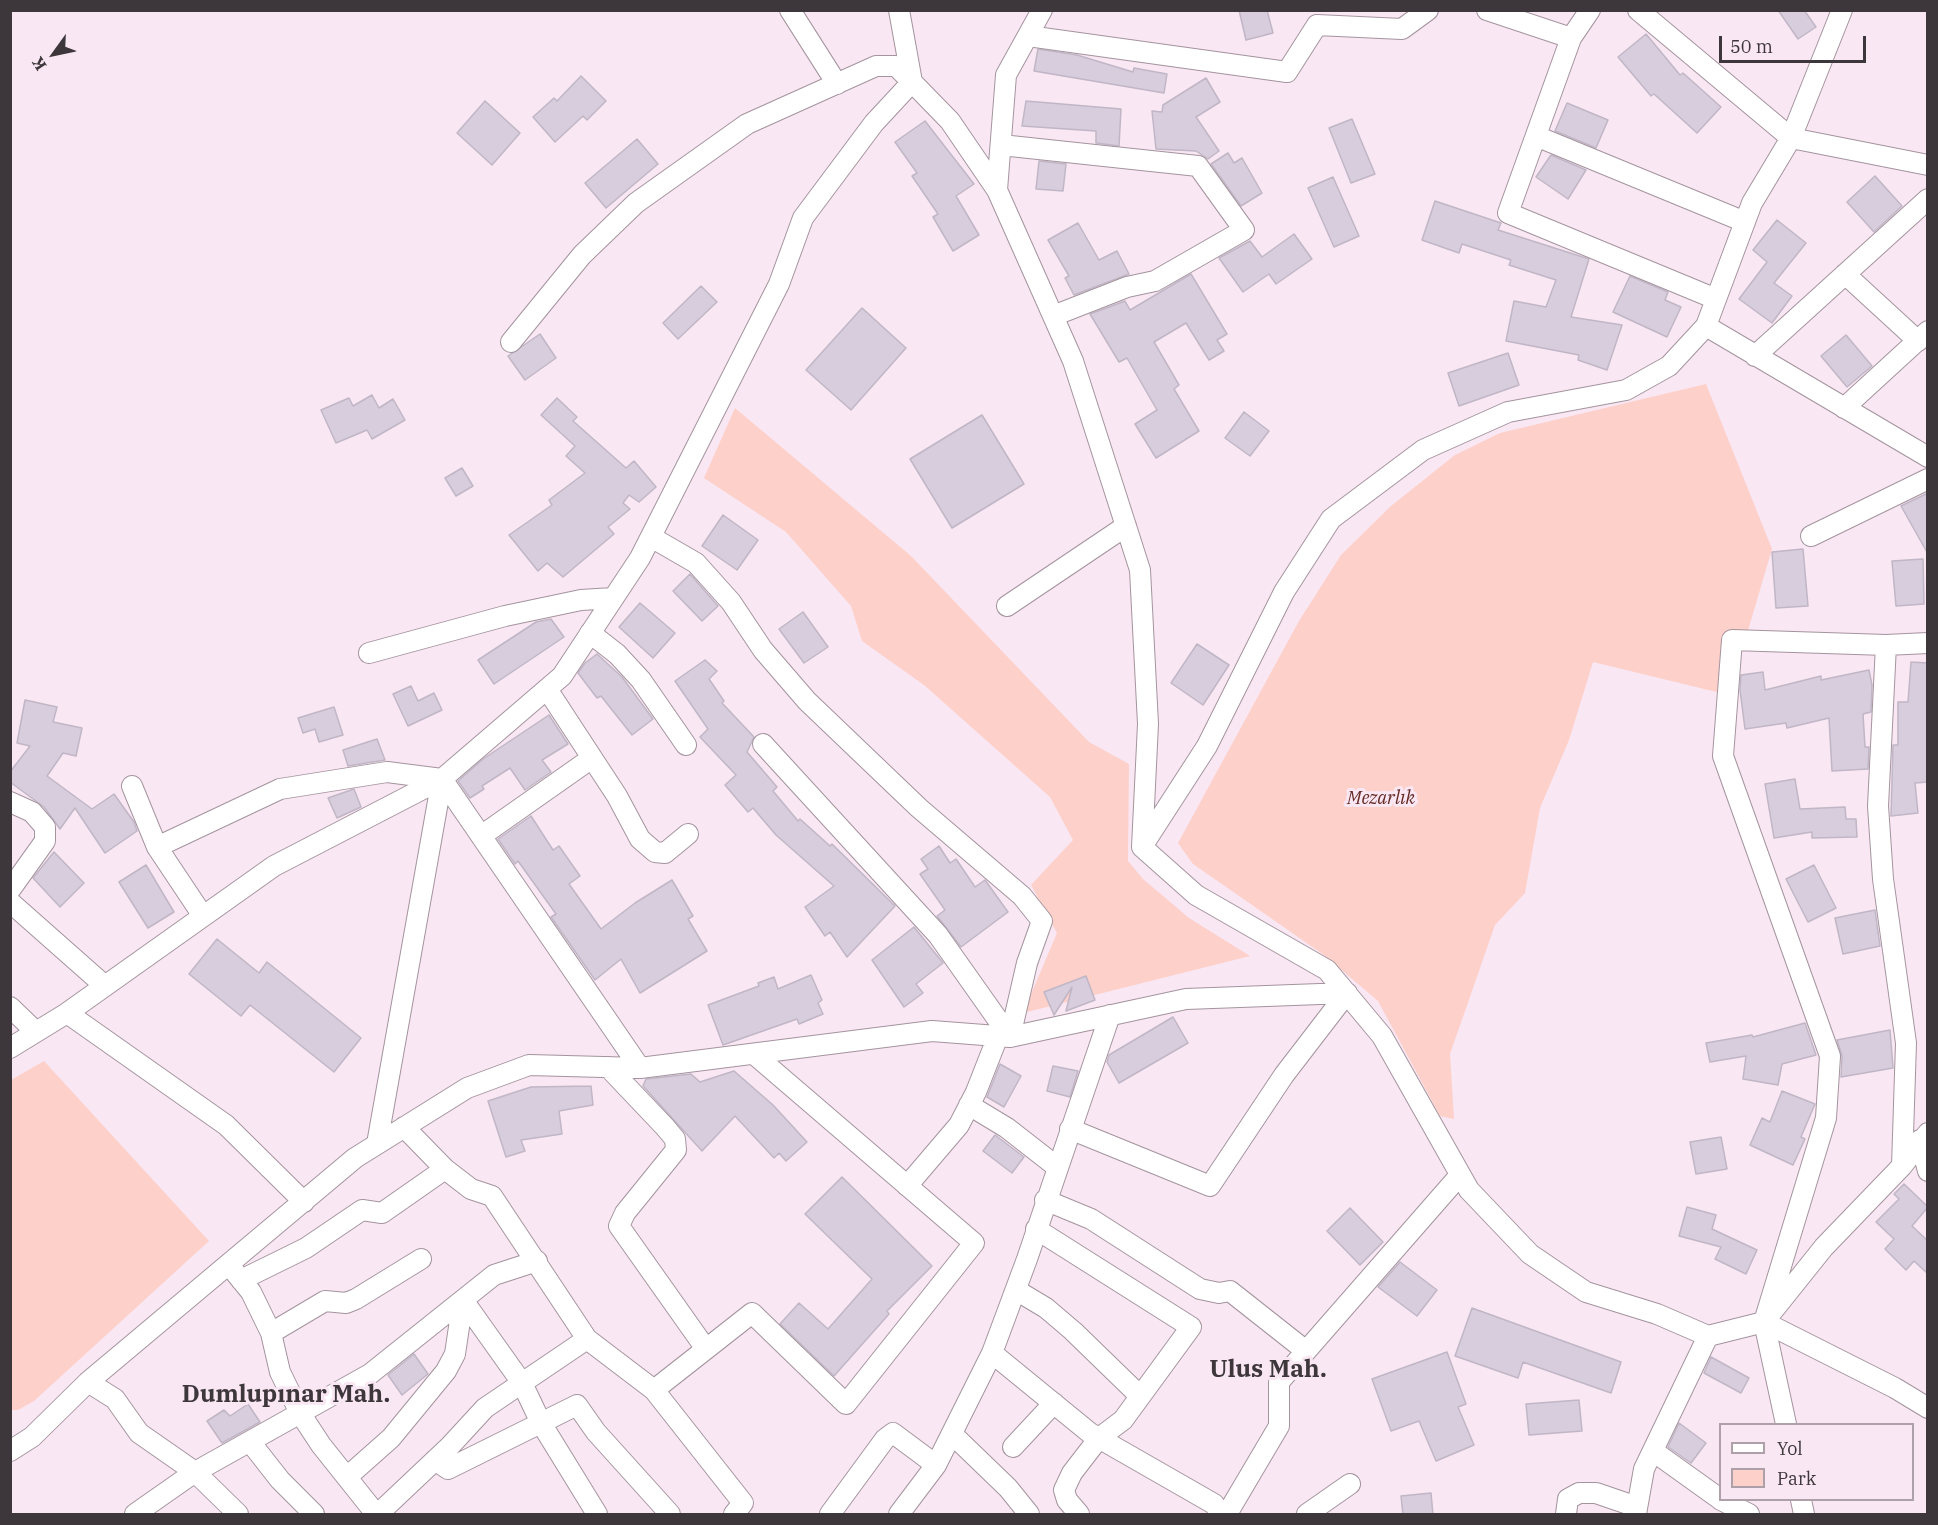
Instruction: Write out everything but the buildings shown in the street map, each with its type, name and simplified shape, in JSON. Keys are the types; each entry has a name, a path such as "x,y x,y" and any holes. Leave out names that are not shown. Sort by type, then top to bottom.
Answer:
{"street":[{"path":"790,10 837,84"},
{"path":"899,10 912,82"},
{"path":"997,190 1006,75 1042,10"},
{"path":"1028,36 1287,72 1317,25 1402,29 1428,10"},
{"path":"1486,10 1571,38"},
{"path":"1590,10 1571,38 1508,213 1716,299"},
{"path":"1638,10 1791,138 1928,165"},
{"path":"1142,847 1207,746 1284,592 1331,519 1423,450 1508,412 1626,390 1669,366 1706,326 1752,203 1791,138 1842,10"},
{"path":"511,342 582,255 636,203 747,124 876,66 896,66 950,121 997,190 1073,360 1140,570 1148,724 1142,847"},
{"path":"10,1048 67,1013 274,866 442,779 562,676 651,537 779,284 803,218 874,123 912,82"},
{"path":"1536,136 1745,222"},
{"path":"1001,144 1198,166 1244,231 1155,281 1127,287 1053,316"},
{"path":"1755,356 1928,199"},
{"path":"1844,408 1923,336 1845,274"},
{"path":"1706,326 1928,457"},
{"path":"1811,536 1928,479"},
{"path":"1007,606 1126,526"},
{"path":"651,537 696,564 731,602 763,650 807,701 918,808 1022,896 1042,921 1004,1036 969,1106 959,1125 907,1186"},
{"path":"369,653 505,616 581,600 613,598"},
{"path":"590,633 617,654 641,680 686,745"},
{"path":"1786,1423 1764,1322 1826,1118 1830,1056 1723,756 1732,640 1886,645 1928,643"},
{"path":"1886,645 1878,806 1883,879 1906,1043 1902,1166"},
{"path":"547,689 592,758 640,839 655,852 665,853 688,834"},
{"path":"763,744 938,935 1004,1036"},
{"path":"482,836 592,758"},
{"path":"157,847 280,789 387,772 442,779 640,1068"},
{"path":"377,1144 442,779"},
{"path":"132,786 157,847 203,916"},
{"path":"10,802 32,812 45,827 45,841 10,890"},
{"path":"1142,847 1196,895 1327,970 1382,1036 1469,1190 1530,1254 1586,1292 1657,1314 1708,1336 1764,1322 1824,1247 1902,1166 1924,1136"},
{"path":"10,902 105,986"},
{"path":"10,1451 32,1437 88,1382 235,1273 304,1202 355,1158 467,1088 529,1065 640,1068 932,1031 1004,1036 1186,999 1347,993"},
{"path":"1070,1129 1210,1186 1284,1075 1347,993"},
{"path":"10,1007 36,1032"},
{"path":"67,1013 226,1125 304,1202"},
{"path":"899,1515 936,1465 992,1353 1016,1290 1110,1016"},
{"path":"654,1390 752,1313 846,1404 974,1243 754,1055"},
{"path":"608,1067 675,1139 676,1150 625,1212 619,1226 706,1349"},
{"path":"969,1106 1007,1128 1057,1167"},
{"path":"404,1127 445,1169 471,1188 492,1196 588,1339 654,1390 743,1503 734,1515"},
{"path":"1924,1136 1928,1172"},
{"path":"235,1273 306,1248 362,1210 382,1213 445,1169"},
{"path":"1227,1515 1279,1426 1279,1382 1461,1175"},
{"path":"1045,1200 1091,1219 1200,1289 1219,1293 1230,1291 1306,1351"},
{"path":"1036,1228 1191,1327 1123,1420 1100,1438 1072,1473 1064,1490 1067,1500 1079,1515"},
{"path":"271,1333 325,1301 346,1303 356,1299 421,1259"},
{"path":"135,1515 195,1472 251,1443 370,1374 494,1275 537,1261"},
{"path":"235,1273 251,1292 271,1333 280,1372 300,1413 377,1515 485,1408 588,1339"},
{"path":"1016,1290 1046,1308 1073,1331 1140,1396"},
{"path":"463,1300 522,1383 541,1423 597,1515"},
{"path":"347,1478 392,1438 446,1371 455,1354 463,1300"},
{"path":"1764,1322 1895,1388 1928,1408"},
{"path":"1566,1515 1568,1499 1579,1493 1596,1493 1637,1511 1644,1469 1708,1336"},
{"path":"992,1353 1100,1438 1214,1504 1221,1515"},
{"path":"88,1382 115,1399 139,1432 195,1472 238,1515"},
{"path":"1013,1447 1054,1403"},
{"path":"435,1460 448,1469 577,1405 596,1432 670,1515"},
{"path":"839,1512 885,1438 893,1433 936,1465"},
{"path":"952,1434 1008,1488 1029,1515"},
{"path":"251,1443 280,1480 314,1515"},
{"path":"1653,1451 1719,1498"},
{"path":"1307,1515 1350,1484"},
{"path":"1724,1501 1749,1515"}],"green space":[{"name":"Mezarlık","path":"1706,384 1772,549 1729,695 1593,662 1569,740 1540,808 1525,893 1495,925 1450,1054 1454,1119 1440,1116 1378,1001 1324,955 1193,864 1178,843 1299,621 1341,555 1391,506 1455,455 1500,433"},
{"path":"735,408 911,556 1089,742 1129,764 1128,861 1143,879 1189,918 1250,956 1023,1013 1057,933 1031,885 1073,840 1050,797 924,685 862,641 851,606 786,532 704,478"},
{"path":"44,1061 209,1241 34,1401 18,1410 11,1410 11,1080"}],"district":[{"name":"Ulus Mah.","path":"1268,1370"},
{"name":"Dumlupınar Mah.","path":"286,1395"}]}
